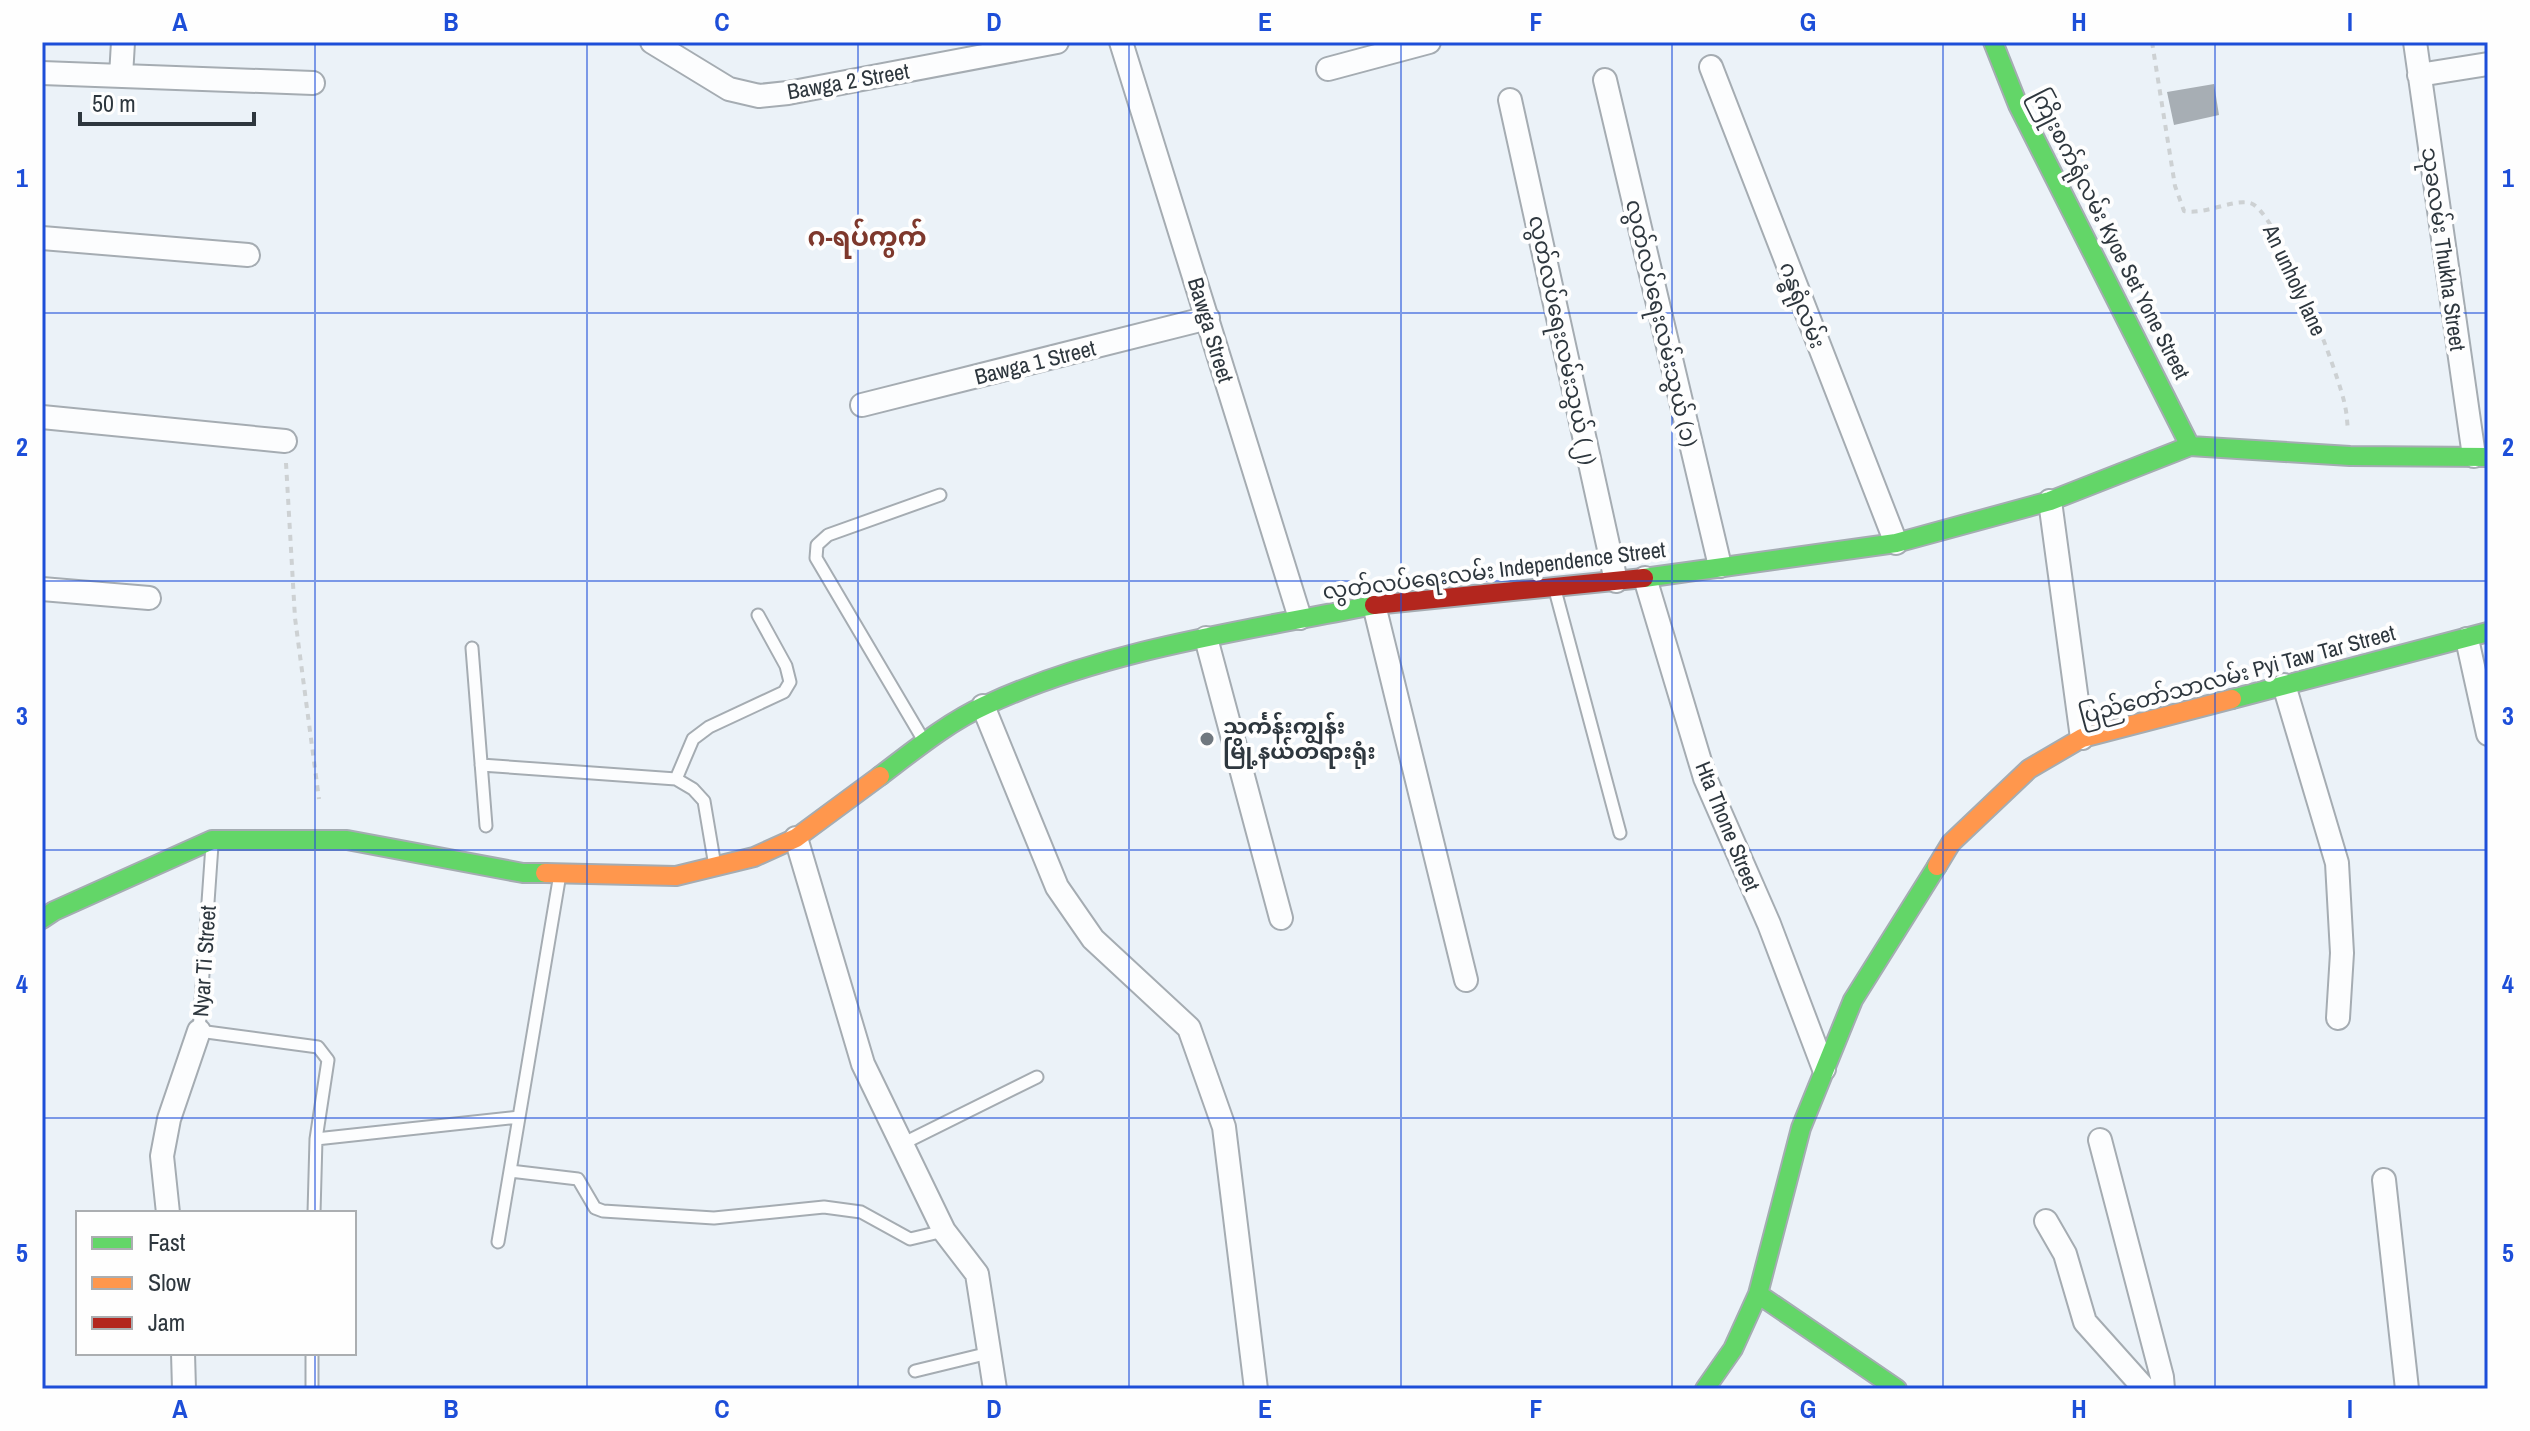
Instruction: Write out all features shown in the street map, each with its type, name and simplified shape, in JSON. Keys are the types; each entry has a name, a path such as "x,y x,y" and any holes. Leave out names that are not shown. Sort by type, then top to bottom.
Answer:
{"street":[{"path":"121,76 123,42"},
{"name":"Bawga 2 Street","path":"652,42 729,89 759,96 1057,42"},
{"name":"Bawga Street","path":"1121,42 1300,618"},
{"path":"1328,69 1429,42"},
{"name":"ကြိုးစက်ရုံလမ်း Kyoe Set Yone Street","path":"1993,42 2018,105 2190,446"},
{"name":"သုခလမ်း Thukha Street","path":"2415,42 2481,457"},
{"path":"2419,75 2488,64"},
{"name":"ဂန္ဓရုံလမ်း","path":"1711,67 1896,543"},
{"path":"42,73 313,83"},
{"name":"လွတ်လပ်ရေးလမ်းသွယ် (၁)","path":"1605,80 1720,566"},
{"name":"လွတ်လပ်ရေးလမ်းသွယ် (၂)","path":"1510,100 1616,581"},
{"path":"42,238 248,255"},
{"name":"Bawga 1 Street","path":"862,405 1208,318"},
{"path":"42,417 285,441"},
{"name":"လွတ်လပ်ရေးလမ်း Independence Street","path":"42,919 212,840 347,840 523,873 676,876 754,857 796,838 925,742 983,706 1069,671 1206,638 1374,605 1645,578 1896,543 2050,501 2190,446 2350,456 2481,457"},
{"path":"2050,501 2082,738"},
{"name":"Hta Thone Street","path":"1645,578 1705,778 1769,924 1824,1069"},
{"path":"42,589 149,598"},
{"path":"1374,605 1466,980"},
{"path":"2477,635 2488,734"},
{"name":"ပြည်တော်သာလမ်း Pyi Taw Tar Street","path":"1705,1389 1733,1349 1758,1294 1801,1128 1853,1000 1951,843 2029,769 2082,738 2477,635"},
{"path":"1206,638 1281,918"},
{"path":"2284,685 2337,863 2342,953 2338,1018"},
{"path":"983,706 1057,887 1093,939 1189,1028 1224,1127 1256,1389"},
{"path":"796,838 863,1064 944,1231 977,1274 995,1389"},
{"path":"168,1211 162,1156 169,1119 199,1031"},
{"path":"2100,1140 2163,1389"},
{"path":"2384,1180 2407,1389"},
{"path":"2046,1221 2065,1254 2085,1322 2145,1389"},
{"path":"1758,1294 1888,1387"},
{"path":"183,1355 184,1389"}],"lane":[{"path":"925,742 816,558 817,545 828,535 940,495"},
{"path":"1554,587 1620,833"},
{"path":"676,779 693,739 709,727 784,692 790,682 786,666 758,615"},
{"path":"472,648 486,826"},
{"path":"481,765 676,779 693,789 704,801 715,866"},
{"name":"Nyar Ti Street","path":"212,840 199,1031 318,1047 324,1053 328,1060 316,1139 314,1211"},
{"path":"498,1242 560,874"},
{"path":"902,1144 1037,1077"},
{"path":"316,1139 519,1117"},
{"path":"510,1171 578,1179 595,1208 603,1211 714,1218 824,1207 861,1212 910,1239 944,1231"},
{"path":"915,1371 989,1353"},
{"path":"312,1355 312,1389"}],"path":[{"name":"An unholy lane","path":"2152,42 2175,186 2184,211 2195,213 2250,203 2261,208 2288,257 2317,322 2345,406 2350,456"},
{"path":"285,441 295,618 319,799"}],"building":[{"path":"2214,84 2219,115 2174,125 2167,92"}],"traffic: fast":[{"path":"1993,42 2018,105 2190,446"},
{"path":"1644,578 1896,543 2050,501 2190,446 2350,456 2488,457"},
{"path":"880,776 958,720 986,705 1079,669 1226,633 1374,605"},
{"path":"2232,699 2488,632"},
{"path":"42,919 212,840 347,840 523,873 545,873"},
{"path":"1705,1389 1733,1349 1758,1294 1801,1128 1853,1000 1937,866"},
{"path":"1758,1294 1897,1389"}],"traffic: slow":[{"path":"1937,866 1951,843 2029,769 2082,738 2232,699"},
{"path":"545,873 676,876 754,857 796,838 880,776"}],"traffic: jam":[{"path":"1374,605 1644,578"}],"place":[{"name":"သင်္ကန်းကျွန်း မြို့နယ်တရားရုံး","path":"1207,739"}],"district":[{"name":"ဂ-ရပ်ကွက်","path":"867,237"}]}
